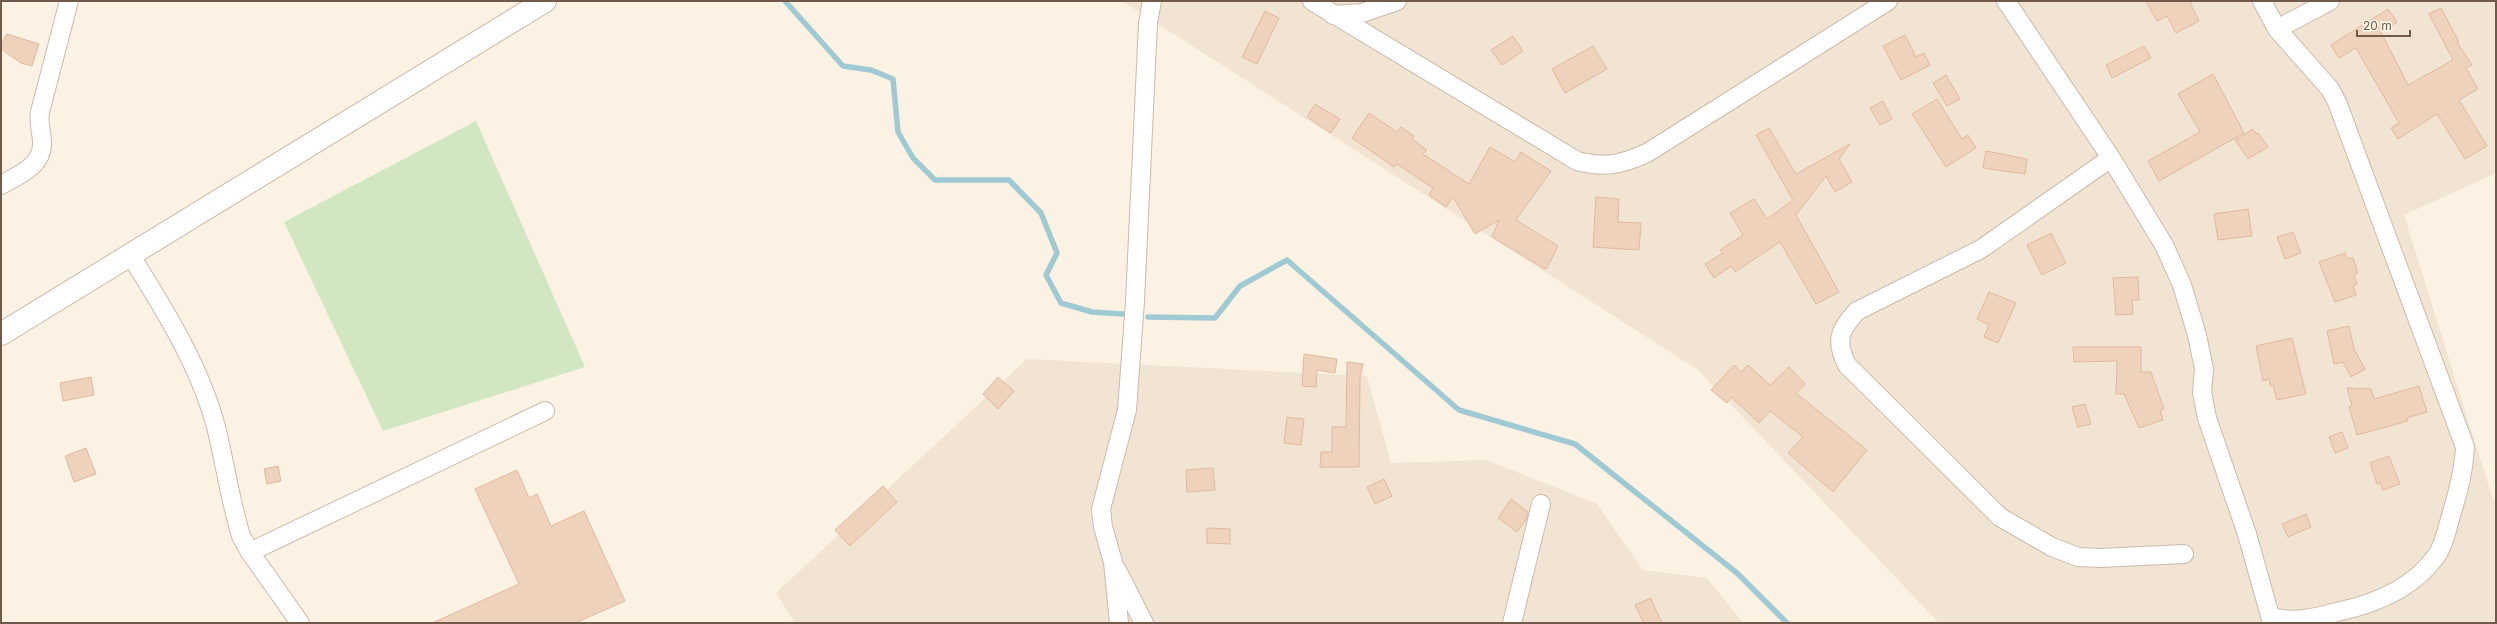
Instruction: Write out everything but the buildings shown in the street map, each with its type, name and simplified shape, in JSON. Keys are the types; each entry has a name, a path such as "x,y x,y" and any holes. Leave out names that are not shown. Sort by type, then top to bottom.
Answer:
{"street":[{"path":"1,185 27,170 38,160 42,151 38,124 40,112 69,1"},
{"path":"1,334 131,256 545,1"},
{"path":"1144,623 1113,562 1103,528 1101,509 1127,410 1135,301 1148,23 1152,1"},
{"path":"1312,1 1333,15 1531,131 1577,161 1598,166 1625,163 1647,154 1888,1"},
{"path":"1333,15 1362,13 1396,1"},
{"path":"2006,1 2111,158 2164,245 2182,285 2197,335 2204,369 2202,392 2207,418 2247,534 2272,620 2301,621 2359,607 2394,593 2419,575 2438,554 2450,521 2464,473 2465,447 2337,102 2330,89 2277,29 2262,1"},
{"path":"2277,29 2330,1"},
{"path":"2111,158 1981,249 1856,311 1844,324 1840,336 1841,353 1848,364 2000,517 2052,547 2078,557 2101,558 2184,554"},
{"path":"131,256 161,304 207,398 216,426 234,512 241,536 250,552 300,623"},
{"path":"250,552 545,411"},
{"path":"1512,623 1541,504"},
{"path":"1113,562 1119,623"}],"shaded area":[{"path":"1122,1 2496,1 2496,173 2404,215 2493,500 2496,500 2496,623 1939,623 1698,370"},
{"path":"1027,359 1367,376 1391,463 1486,460 1597,504 1643,570 1707,578 1743,623 795,623 776,593"}],"green space":[{"path":"476,121 585,367 383,431 284,222"}],"waterway":[{"path":"785,1 843,66 871,70 893,79 898,132 913,158 935,180 1009,180 1041,213 1057,253 1046,275 1061,303 1092,312 1123,314"},
{"path":"1148,317 1215,318 1240,286 1287,260 1459,410 1575,444 1737,573 1787,623"}]}
